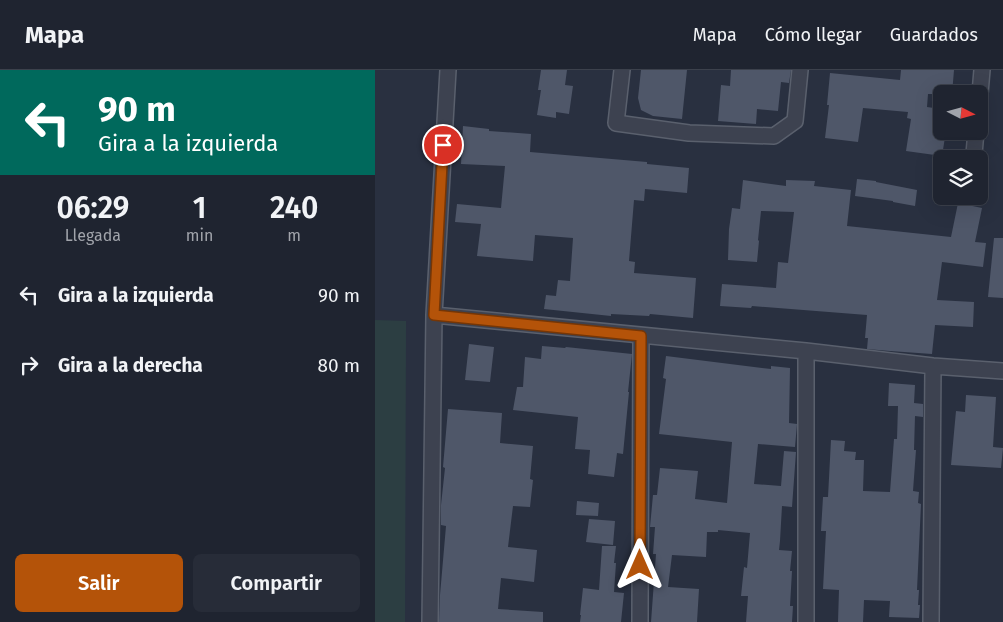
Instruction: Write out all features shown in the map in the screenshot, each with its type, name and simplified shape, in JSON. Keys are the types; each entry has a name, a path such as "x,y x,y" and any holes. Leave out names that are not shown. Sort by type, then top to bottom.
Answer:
{"street":[{"path":"430,622 434,315 447,70"},
{"path":"621,70 616,123 689,133 775,136 795,121 800,70"},
{"path":"981,85 982,70"},
{"path":"434,315 806,351 933,366 1003,371"},
{"path":"640,622 641,336"},
{"path":"805,622 806,351"},
{"path":"931,622 933,366"}],"shaded area":[{"path":"375,320 406,321 405,622 375,622"}],"building":[{"path":"541,70 567,70 565,85 573,86 569,114 556,112 556,118 537,115 541,90 538,90"},
{"path":"641,70 687,70 682,119 653,116 641,110 638,98"},
{"path":"731,70 791,70 789,83 781,82 778,111 757,109 756,124 718,121 721,85 730,86"},
{"path":"901,70 954,70 953,85 933,85 933,94 928,94 927,107 933,108 933,140 945,140 943,150 933,150 933,155 906,151 911,119 907,118 908,112 863,108 858,142 825,138 830,73 900,80"},
{"path":"463,126 489,129 489,131 531,134 530,152 647,162 647,164 689,168 687,193 645,189 644,201 634,200 629,261 635,262 634,273 696,278 693,318 650,314 649,316 611,314 611,316 544,309 546,295 556,296 558,280 570,281 573,238 535,235 533,261 477,256 481,224 455,222 457,204 501,208 505,166 461,164"},
{"path":"857,179 917,190 915,206 855,196"},
{"path":"743,180 786,186 786,180 815,181 814,186 851,190 847,226 951,237 958,205 982,208 975,242 986,243 983,267 942,262 937,300 974,302 973,327 935,325 932,354 890,351 867,349 868,338 865,338 867,315 752,306 751,308 720,306 722,284 776,288 778,262 788,263 794,212 761,211 757,262 728,260 732,208 740,209"},
{"path":"994,238 1003,238 1003,298 988,297"},
{"path":"469,344 494,347 490,382 465,380"},
{"path":"542,346 632,354 623,454 617,453 614,477 588,474 590,450 575,449 578,417 513,410 517,387 523,387 525,357 541,359"},
{"path":"666,356 771,369 771,366 790,368 789,423 797,424 795,447 758,444 754,484 781,486 784,451 796,452 792,507 782,506 779,550 792,551 790,606 793,606 792,622 746,622 748,596 741,596 744,567 747,568 750,533 718,530 718,532 707,532 706,557 672,555 668,587 699,589 697,622 651,622 656,554 653,554 655,527 650,527 653,495 657,495 660,468 698,471 695,499 727,503 732,442 659,434 666,379 663,378"},
{"path":"889,383 915,385 914,403 923,404 923,417 915,416 914,450 916,450 913,491 919,492 918,503 921,504 917,590 919,590 919,618 889,617 890,601 864,600 863,622 838,622 839,590 823,589 826,531 821,531 823,497 828,497 831,440 845,441 844,451 856,452 855,460 864,460 863,491 890,492 894,439 897,439 898,406 888,406"},
{"path":"966,395 996,397 993,447 1003,448 1001,468 951,465 956,411 965,412"},
{"path":"448,409 502,413 500,443 533,446 530,479 533,480 530,507 513,506 508,547 537,550 534,582 501,578 498,609 543,612 543,622 439,622 446,526 441,525 441,505"},
{"path":"577,501 599,503 598,516 576,515"},
{"path":"589,519 615,521 613,545 586,542"},
{"path":"602,546 616,546 614,592 624,593 621,622 580,622 583,588 599,590"}],"route":[{"path":"443,145 434,315 641,336 640,565"}]}
